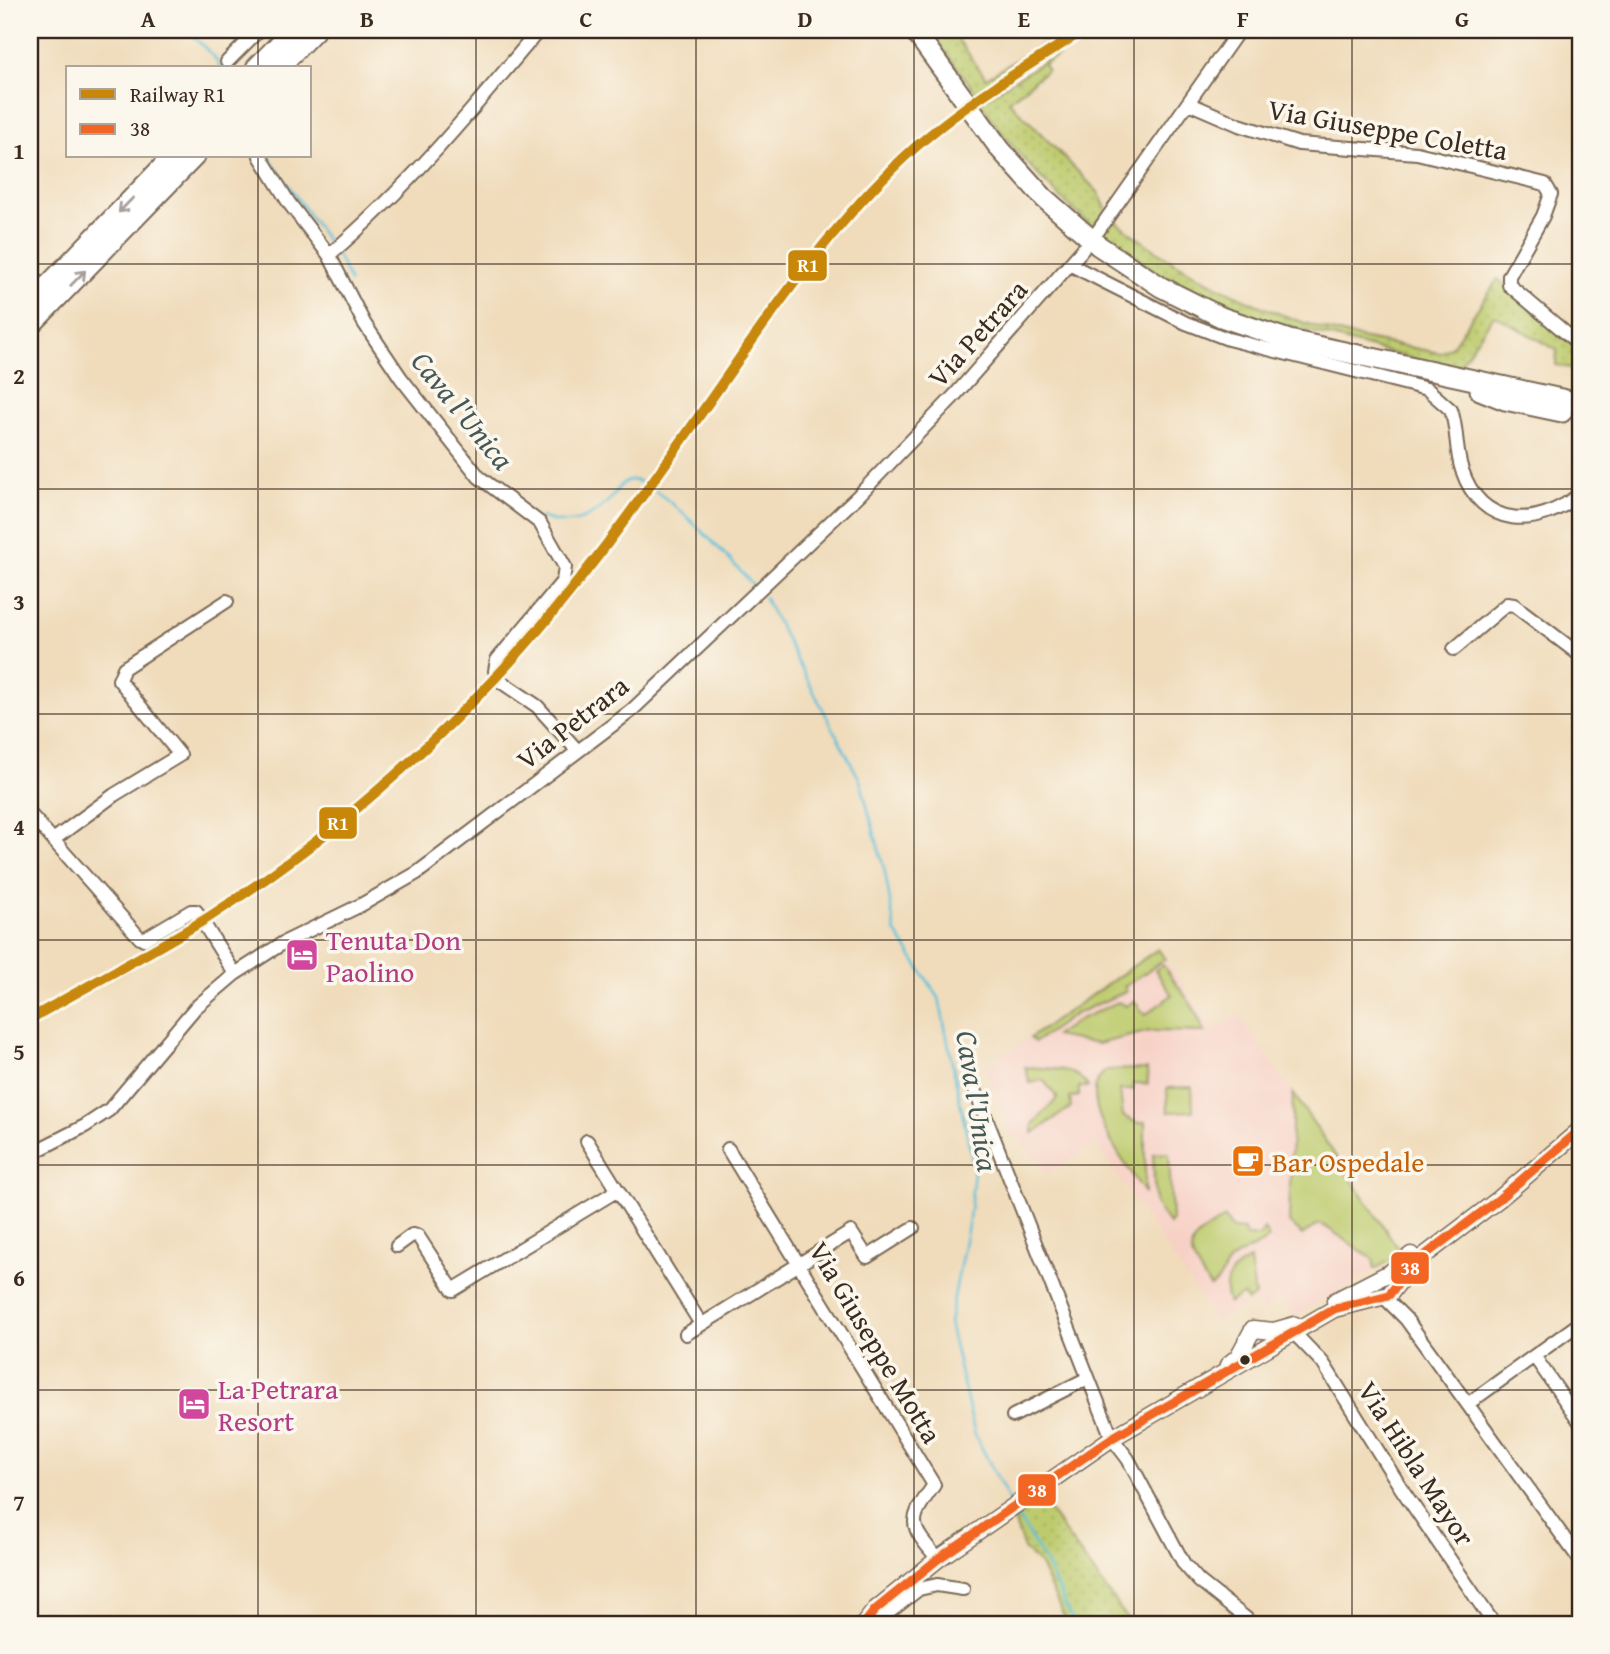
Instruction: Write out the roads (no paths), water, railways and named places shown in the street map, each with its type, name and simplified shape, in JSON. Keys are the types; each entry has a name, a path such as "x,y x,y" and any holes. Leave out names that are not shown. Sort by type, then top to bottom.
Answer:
{"highway":[{"path":"258,66 293,30"},
{"path":"280,66 315,30"},
{"path":"914,30 977,118 1022,174 1064,216 1115,258 1161,287 1250,328 1416,369 1505,400 1580,415"},
{"path":"30,304 171,158"},
{"path":"30,326 193,158"},
{"path":"1416,369 1464,376 1580,403"},
{"path":"1461,383 1580,410"}],"main road":[{"path":"1266,1343 1294,1333 1334,1309 1387,1292 1412,1265 1499,1199 1580,1130"},
{"path":"864,1624 874,1610 938,1559 1112,1438 1285,1330 1379,1277 1407,1258 1445,1239"},
{"path":"1379,1277 1390,1278 1387,1292"},
{"path":"1212,1378 1238,1356 1247,1338 1257,1327 1266,1343"},
{"path":"851,1624 870,1606 893,1595"}],"street":[{"path":"227,62 259,30"},
{"path":"329,255 376,212 473,109 539,30"},
{"path":"1098,231 1238,30"},
{"name":"Via Giuseppe Coletta","path":"1188,103 1239,125 1299,144 1405,151 1545,184 1551,194 1543,216 1509,276 1509,285 1580,345"},
{"path":"261,158 289,203 329,255 364,323 401,379 479,477 540,523 561,559 566,574 563,581 497,660 495,671 500,681 537,706 577,750"},
{"name":"Via Petrara","path":"30,1154 85,1126 109,1110 195,1008 235,974 284,943 362,905 417,873 631,711 859,495 955,396 1083,249"},
{"path":"1071,265 1186,323 1228,339 1426,389 1451,410 1458,458 1482,505 1505,515 1545,516 1556,513 1580,494"},
{"path":"53,840 114,795 180,755 119,680 119,675 124,668 228,601"},
{"path":"1454,649 1507,604 1514,606 1580,655"},
{"path":"30,814 140,937 144,939 191,911 196,911 235,974"},
{"path":"971,1080 1112,1438 1128,1459 1184,1564 1199,1581 1253,1624"},
{"path":"587,1141 702,1324"},
{"name":"Via Giuseppe Motta","path":"728,1149 934,1485 914,1513 913,1522 916,1532 938,1559"},
{"path":"397,1245 412,1235 418,1236 453,1290 618,1190"},
{"path":"686,1334 851,1232 867,1256 913,1227"},
{"path":"1387,1292 1580,1560"},
{"path":"1469,1403 1580,1323"},
{"name":"Via Hibla Mayor","path":"1294,1333 1323,1363 1401,1488 1494,1624"},
{"path":"1534,1356 1580,1422"},
{"path":"1013,1416 1088,1378"},
{"path":"874,1624 919,1589 937,1585 963,1589"}],"waterway":[{"name":"Cava l'Unica","path":"187,30 215,58 219,66"},
{"name":"Cava l'Unica","path":"269,158 332,248"},
{"name":"Cava l'Unica","path":"336,253 350,282"},
{"name":"Cava l'Unica","path":"541,517 561,522 580,520 596,512 624,482 631,480 643,483 696,525 755,587"},
{"name":"Cava l'Unica","path":"764,597 860,780 885,872 895,931 939,998 974,1170 969,1220 949,1323 975,1435 1010,1502"},
{"name":"Cava l'Unica","path":"1016,1514 1045,1561 1074,1624"}],"rail line":[{"name":"R1","path":"30,1019 209,917 286,864 396,775 496,677 584,574 778,304 822,247 869,193 915,147 961,111 1084,30"}],"place":[{"name":"Tenuta Don Paolino","path":"302,955"},
{"name":"Bar Ospedale","path":"1248,1161"},
{"name":"La Petrara Resort","path":"194,1404"}]}
